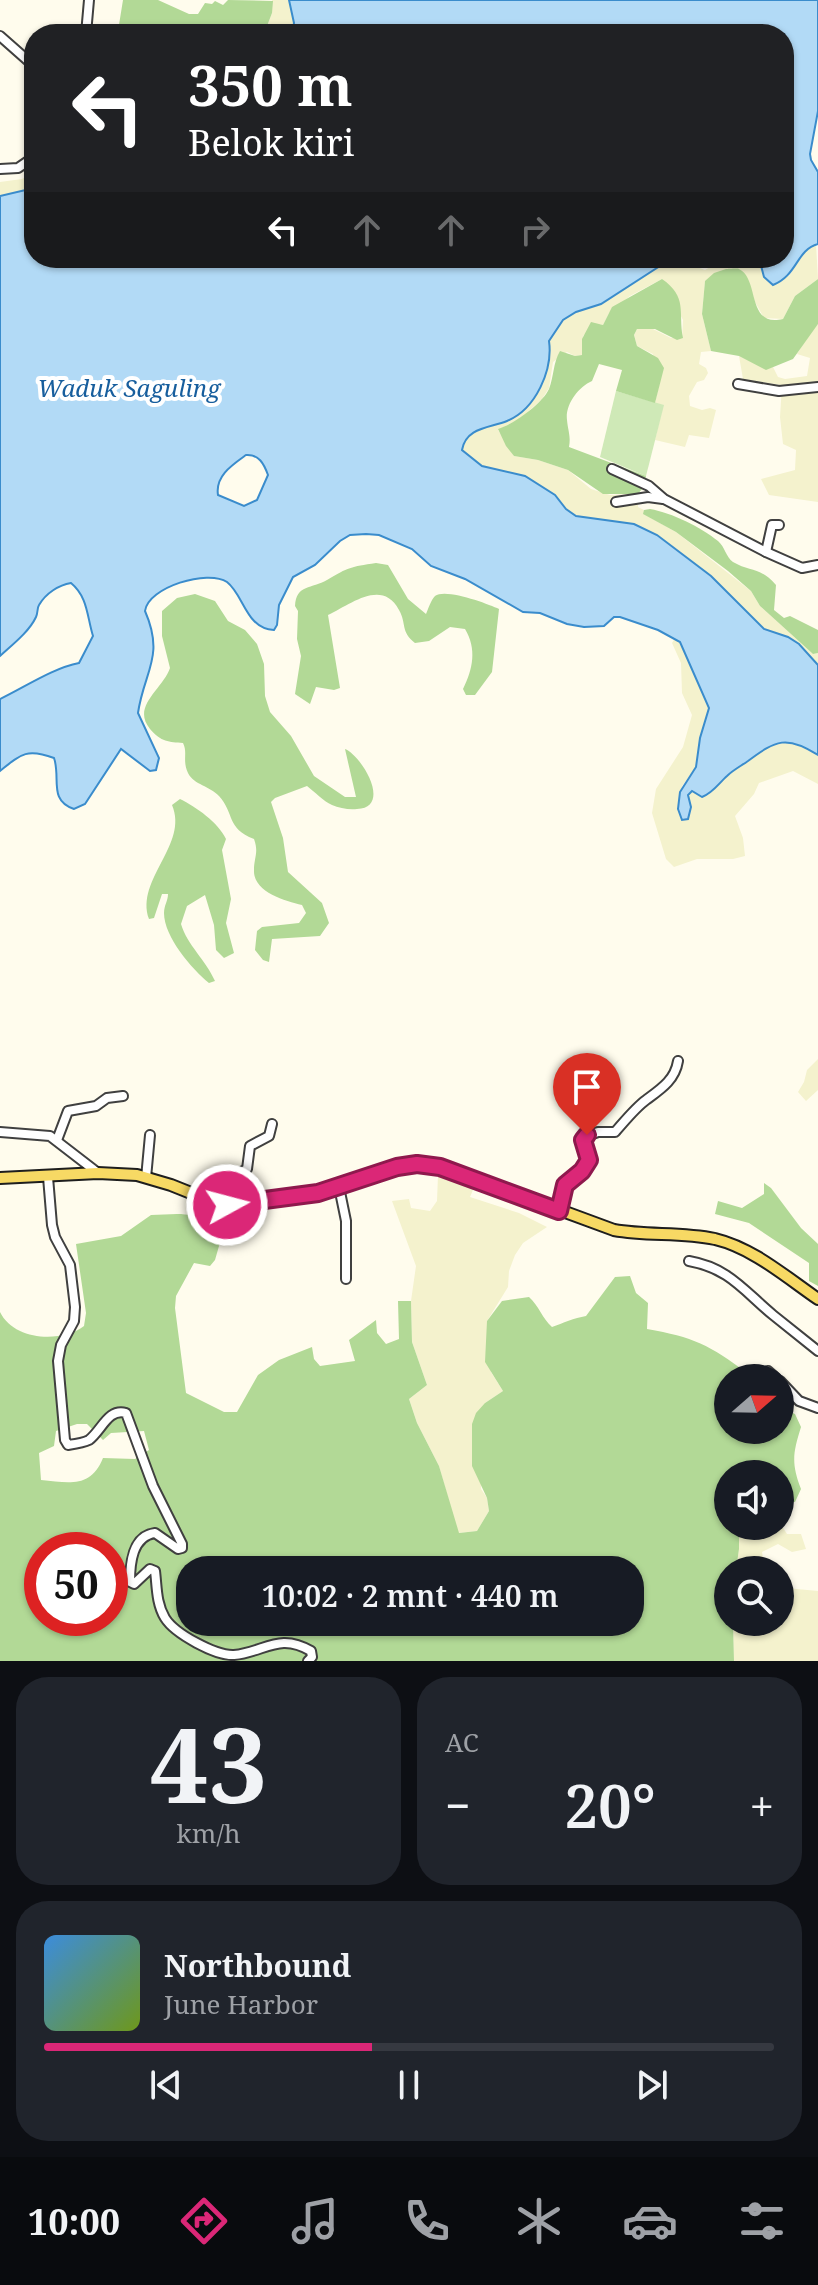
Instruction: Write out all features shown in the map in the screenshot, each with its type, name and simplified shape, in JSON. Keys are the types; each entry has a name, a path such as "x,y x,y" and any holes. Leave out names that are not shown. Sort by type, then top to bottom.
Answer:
{"main road":[{"path":"0,1178 98,1173 146,1178 219,1203 239,1205 339,1187 397,1167 428,1165 635,1234 704,1237 734,1244 818,1299"}],"street":[{"path":"87,24 89,0"},
{"path":"0,36 24,57"},
{"path":"0,169 6,171 24,164"},
{"path":"738,384 779,391 818,387"},
{"path":"612,469 649,486 664,499 766,552 802,568 818,565"},
{"path":"616,502 648,497 664,499"},
{"path":"766,552 772,525 779,525"},
{"path":"559,1211 565,1185 582,1171 589,1160 584,1137 598,1132 615,1132 646,1100 659,1092 676,1072 678,1061"},
{"path":"57,1140 68,1111 96,1106 107,1098 123,1096"},
{"path":"219,1203 224,1181 247,1169 250,1146 269,1136 272,1124"},
{"path":"0,1132 45,1135 57,1140 98,1173"},
{"path":"146,1178 150,1135"},
{"path":"48,1177 52,1225 70,1265 75,1307 74,1321 61,1345 58,1361 65,1440 68,1445 85,1442 113,1414 120,1411 126,1413 153,1486 182,1544 182,1548 178,1549 155,1533 142,1537 137,1544 130,1582 134,1584 148,1570 154,1570 158,1598 168,1622 194,1641 222,1654 235,1655 287,1642 311,1651 312,1657 308,1661"},
{"path":"339,1187 346,1221 346,1279"},
{"path":"689,1261 735,1280 818,1351"},
{"path":"794,1396 818,1408"}],"shaded area":[{"path":"272,0 289,0 294,24 268,24"},
{"path":"22,179 24,190 0,196 0,182"},
{"path":"816,244 818,279 795,296 783,319 764,318 747,278 705,281 702,314 711,351 701,352 699,364 708,373 704,380 697,382 689,396 690,406 716,410 709,438 689,435 685,447 655,440 663,406 655,403 659,386 653,354 637,346 634,335 637,329 649,327 671,338 682,338 683,320 662,279 630,296 609,313 603,325 597,324 583,336 582,355 567,352 553,362 549,388 542,399 520,419 498,430 514,456 568,470 591,489 610,495 638,494 638,507 644,510 644,514 676,532 751,591 760,606 813,654 818,653 818,665 799,644 764,629 711,576 657,535 634,524 576,516 559,499 513,473 481,466 462,450 463,443 471,434 505,422 541,389 550,354 549,341 563,320 576,312 601,304 657,268 762,268 764,277 789,276 807,248"},
{"path":"818,324 818,502 769,495 761,479 795,470 796,450 783,444 780,417 782,385 743,379 739,356 766,369 773,367 778,377 807,376 810,358 797,354"},
{"path":"675,638 680,642 709,708 696,767 682,786 678,809 691,807 688,795 692,790 708,795 731,772 766,746 779,742 798,743 818,755 818,784 793,771 759,783 754,794 735,816 743,838 745,856 697,859 674,867 666,859 652,813 656,789 683,747 692,715 682,693 681,663 672,643"},
{"path":"818,1059 818,1090 806,1101 798,1092 807,1070"},
{"path":"438,1175 475,1185 470,1197 519,1213 547,1227 523,1243 515,1255 509,1271 508,1287 487,1321 491,1372 503,1391 485,1403 481,1489 487,1498 489,1511 477,1531 458,1533 439,1466 417,1423 409,1399 427,1385 412,1342 411,1301 416,1266 392,1201 409,1199 411,1208 430,1211 437,1201"},
{"path":"794,1534 801,1534 806,1549 792,1552 778,1544 762,1552 763,1556 738,1556 739,1540 794,1540"},
{"path":"794,1589 818,1591 818,1661 734,1661 733,1636 794,1636"}],"green space":[{"path":"123,0 158,0 189,14 198,14 205,3 215,1 223,5 228,0 273,1 268,24 119,24"},
{"path":"738,269 745,274 758,310 771,320 783,319 795,296 818,279 818,324 793,359 766,370 739,356 711,351 702,314 705,281 714,273"},
{"path":"662,279 679,299 683,338 677,340 655,329 637,329 634,335 637,346 658,358 664,368 655,403 616,391 622,370 599,364 592,381 574,397 567,414 569,447 646,476 638,494 603,494 568,470 514,456 498,429 527,413 545,395 560,351 582,355 582,339 591,322 603,325 612,307"},
{"path":"616,391 664,405 646,476 600,457"},
{"path":"644,510 677,517 703,531 720,543 733,562 771,579 776,585 774,610 784,618 790,616 818,630 818,653 813,654 760,606 751,591 728,571 676,532 643,514"},
{"path":"376,563 388,565 408,599 426,614 435,596 440,594 467,598 499,609 492,672 475,695 466,695 463,689 472,659 471,644 465,629 450,627 429,641 415,643 407,635 399,610 392,601 375,595 328,615 340,688 316,687 310,704 295,694 301,656 295,606 298,594 345,570"},
{"path":"195,594 215,601 228,621 245,630 257,644 264,664 265,696 270,712 291,736 314,776 345,797 356,797 345,749 365,770 373,791 373,800 357,809 332,805 307,786 271,802 283,838 288,872 322,903 329,923 320,936 272,939 269,962 255,950 257,931 262,927 299,923 306,913 302,905 264,890 255,878 254,839 239,830 219,796 191,777 186,768 183,743 162,739 145,721 146,705 170,668 162,636 162,611 177,598"},
{"path":"180,799 206,816 226,839 222,850 231,899 226,923 234,953 224,958 216,950 214,925 205,895 187,906 181,924 215,981 209,983 187,961 169,932 164,913 168,894 162,894 154,918 149,919 149,890 174,834 172,805"},
{"path":"764,1183 818,1244 818,1286 809,1281 809,1263 749,1223 715,1214 718,1201 742,1208 764,1194"},
{"path":"185,1214 198,1217 213,1228 221,1239 210,1266 194,1263 176,1296 175,1308 186,1393 224,1412 237,1412 258,1375 279,1360 312,1347 314,1359 320,1366 355,1361 349,1340 376,1320 377,1333 386,1344 399,1339 398,1301 411,1301 412,1342 427,1385 409,1399 417,1423 439,1466 459,1533 477,1531 489,1511 487,1498 472,1466 472,1424 476,1413 503,1391 485,1362 487,1321 502,1301 529,1297 552,1327 586,1316 615,1277 630,1276 636,1293 648,1303 647,1329 700,1344 734,1364 714,1364 714,1444 794,1444 794,1414 801,1427 794,1458 801,1489 795,1502 794,1460 714,1460 714,1540 739,1540 739,1549 738,1556 714,1556 714,1636 733,1636 734,1661 0,1661 0,1312 16,1329 39,1336 64,1335 84,1326 86,1313 76,1244 121,1236 151,1215","holes":["87,1424 103,1440 111,1433 144,1431 149,1450 135,1459 103,1458 98,1468 86,1479 61,1482 41,1480 39,1453 54,1446 56,1431"]}],"water":[{"path":"289,0 818,0 818,111 810,154 818,172 818,244 805,252 794,266 794,24 294,23"},
{"name":"Waduk Saguling","path":"24,190 24,268 657,268 601,304 563,320 549,341 545,376 534,398 526,408 507,421 468,437 462,450 482,466 525,476 555,495 576,516 634,524 657,535 711,576 764,629 799,644 818,665 818,755 790,743 774,745 732,772 706,795 702,797 692,791 688,795 691,807 688,819 682,820 678,809 680,792 696,767 709,708 680,642 658,630 620,617 614,617 604,626 584,627 540,613 523,612 465,579 431,566 412,549 379,535 350,535 315,565 293,577 279,605 274,630 257,624 233,588 218,579 193,579 156,595 145,611 151,627 153,652 138,713 159,758 156,770 150,771 121,749 85,804 74,809 66,805 58,794 54,758 37,753 25,754 0,771 0,699 49,673 79,663 93,636 84,601 77,589 71,583 45,597 29,628 0,656 0,196","holes":["246,455 260,460 268,475 257,500 244,506 218,495 219,482 226,472"]},
{"path":"762,268 792,268 773,285 764,277"}],"route":[{"path":"227,1205 318,1193 397,1167 417,1164 440,1167 559,1211 565,1185 582,1171 589,1160 583,1140 587,1135"}]}
